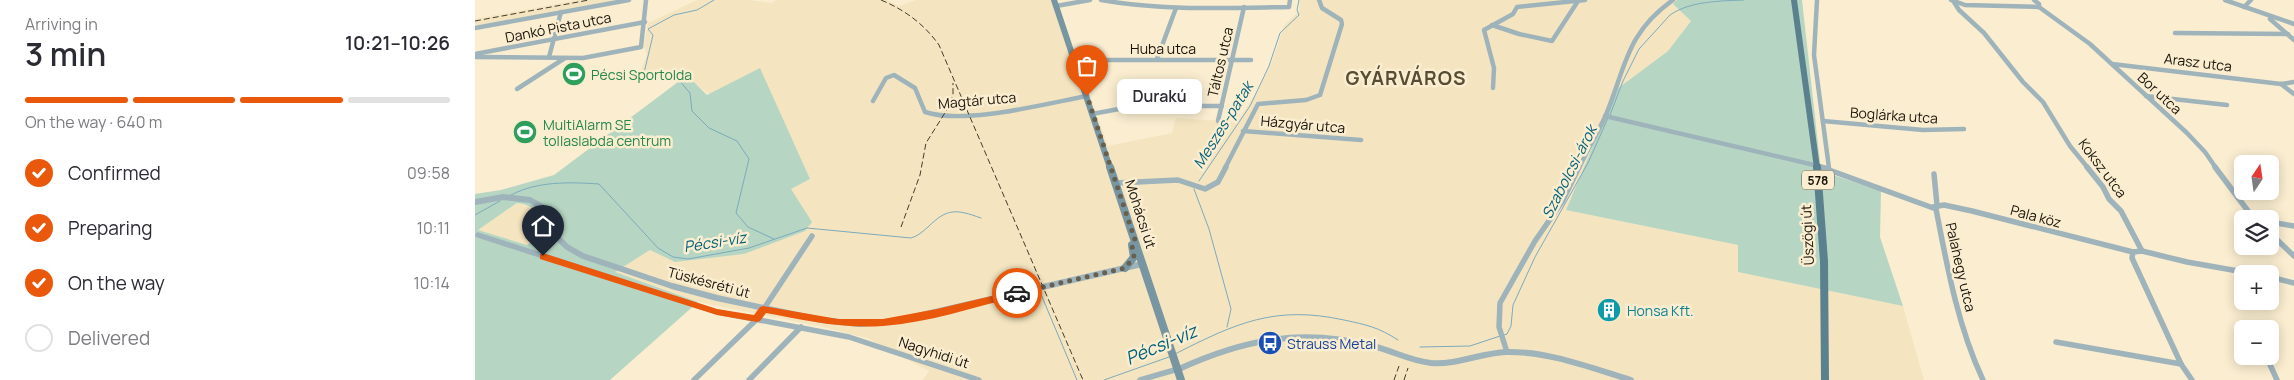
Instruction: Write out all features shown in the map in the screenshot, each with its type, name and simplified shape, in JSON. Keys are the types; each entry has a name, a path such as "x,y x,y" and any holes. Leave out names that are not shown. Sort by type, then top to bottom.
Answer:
{"main road":[{"name":"Üszögi út","path":"1794,0 1817,166 1825,325 1825,380"},
{"name":"Mohácsi út","path":"1055,3 1171,345 1181,380"},
{"path":"1125,268 1134,257 1132,246 1135,240"}],"street":[{"path":"475,28 629,0"},
{"path":"476,57 590,57 641,47 646,0"},
{"path":"1055,3 1090,0"},
{"path":"1101,0 1147,7 1176,8 1289,7 1290,0"},
{"path":"1253,7 1254,0"},
{"path":"1116,183 1178,180 1205,189 1212,186 1218,182 1258,104 1278,100 1309,100 1320,95 1342,24 1341,20 1322,8 1319,0"},
{"path":"1493,88 1495,81 1491,54 1483,31 1513,14 1517,7 1585,0"},
{"path":"1507,352 1501,336 1498,316 1500,303 1535,242 1562,202 1608,116 1622,66 1638,33 1666,4 1673,0"},
{"path":"1817,0 1813,54 1829,169"},
{"name":"Bor utca","path":"2034,0 2039,4 2039,7 2090,44 2199,145 2247,210"},
{"path":"2225,0 2266,16 2294,24"},
{"path":"2244,7 2251,0"},
{"path":"1492,25 1519,34 1552,41 1578,1"},
{"name":"Koksz utca","path":"1953,1 1971,6 2039,7"},
{"name":"Koksz utca","path":"1953,1 1959,10 1984,33 2023,82 2043,102 2070,146 2103,187 2109,199 2121,211 2142,251"},
{"path":"1157,59 1176,8"},
{"name":"Táltos utca","path":"1218,121 1244,8"},
{"path":"549,57 561,12"},
{"path":"2266,16 2294,40"},
{"name":"Dankó Pista utca","path":"476,57 484,52 645,22"},
{"path":"2175,33 2288,34"},
{"path":"517,89 565,58"},
{"name":"Huba utca","path":"1075,60 1251,60"},
{"name":"Arasz utca","path":"2112,64 2281,84 2294,82"},
{"name":"Magtár utca","path":"873,101 886,78 894,75 915,88 925,112 936,116 1002,111 1087,96"},
{"path":"2281,84 2294,94"},
{"path":"2146,96 2227,105"},
{"path":"1092,114 1135,106 1222,106"},
{"name":"Palahegy utca","path":"1608,116 1829,169 1935,206 1938,211 1944,253 1963,322 1975,363 1983,380"},
{"name":"Boglárka utca","path":"1823,121 1923,130 1964,129"},
{"name":"Házgyár utca","path":"1243,131 1361,140"},
{"path":"1934,174 1935,206"},
{"name":"Tüskésréti út","path":"475,202 504,196 528,200 544,208 551,217 560,240 567,248 583,256 692,292 763,309 838,322 872,324 937,313 1143,264"},
{"name":"Pala köz","path":"1935,206 1972,211 2063,235 2124,248 2133,252"},
{"path":"2279,224 2294,226"},
{"name":"Nagyhidi út","path":"478,236 717,312 801,326 849,337 979,380"},
{"path":"694,380 757,319 812,236"},
{"path":"2279,242 2294,256"},
{"path":"2192,380 2181,364 2132,258 2133,252 2142,251 2187,262 2234,270"},
{"path":"2279,279 2294,283"},
{"path":"749,380 801,326"},
{"path":"1140,380 1245,342 1319,336 1374,346 1428,363 1437,364 1507,352 1539,356 1631,380"},
{"path":"2056,342 2181,364"},
{"path":"2270,365 2277,380"}],"shaded area":[{"path":"578,0 622,0 475,26 475,19"},
{"path":"697,0 750,0 772,3 776,0 887,0 899,6 916,0 1056,0 1108,146 1172,133 1176,118 1237,122 1256,93 1272,62 1284,26 1299,11 1300,0 1677,0 1673,4 1691,21 1668,51 1617,89 1566,210 1738,245 1738,272 1903,306 1924,380 923,380 929,371 867,338 823,327 698,302 614,272 650,250 675,262 744,254 770,244 791,189 810,179 694,82 654,78 640,72 647,55 644,46 648,23"},
{"path":"518,203 536,210 545,221 547,231 527,245 477,230"}],"green space":[{"path":"1677,0 1802,0 1821,171 1881,191 1880,237 1903,306 1738,272 1738,245 1566,210 1617,89 1668,51 1691,21 1673,4"},
{"path":"760,68 810,179 791,189 812,222 805,231 744,254 675,262 650,250 615,272 698,302 610,380 475,380 475,194 501,190 554,175 678,82 694,82 707,95","holes":["517,203 523,204 541,216 547,231 527,245 478,230"]}],"waterway":[{"path":"714,0 697,10 674,15 648,29 653,35 644,73 660,78 678,79 690,93 692,111 709,128 737,141 749,159 736,213 748,227 774,239"},
{"name":"Meszes-patak","path":"1199,181 1250,106 1269,66 1280,33 1299,15 1297,10 1299,0"},
{"name":"Szabolcsi-árok","path":"1610,115 1623,81 1639,49 1670,15 1696,4 1744,0"},
{"name":"Szabolcsi-árok","path":"1504,335 1507,334 1511,326 1513,305 1535,257 1588,163 1608,118"},
{"name":"Pécsi-víz","path":"511,195 521,190 543,185 565,183 599,184 658,248 673,257 688,259 749,248 807,228 911,238 920,234 947,213 965,213 981,218"},
{"name":"Meszes-patak","path":"1194,189 1209,229 1231,309 1227,327"},
{"name":"Pécsi-víz","path":"475,215 500,201"},
{"name":"Pécsi-víz","path":"1040,292 1077,380"},
{"name":"Szabolcsi-árok","path":"1175,354 1217,333 1256,320 1276,316 1319,316 1344,320 1378,329 1398,340"},
{"name":"Szabolcsi-árok","path":"1420,347 1470,346 1500,336"},
{"name":"Pécsi-víz","path":"1104,380 1169,357"}],"railway":[{"path":"475,21 589,0"},
{"path":"881,0 913,18 939,45 1083,380"},
{"path":"901,227 920,175 926,143 948,108 953,95 953,83"},
{"path":"1394,380 1399,366"},
{"path":"1404,380 1408,368"}],"way so far":[{"path":"1017,293 1125,268 1134,257 1132,246 1135,240 1087,96"}],"place":[{"name":"Pécsi Sportolda","path":"574,74"},
{"name":"Durakú","path":"1087,96"},
{"name":"MultiAlarm SE tollaslabda centrum","path":"525,132"},
{"name":"Honsa Kft.","path":"1609,310"},
{"name":"Strauss Metal","path":"1270,343"}],"district":[{"name":"GYÁRVÁROS","path":"1406,78"}],"route":[{"path":"543,256 717,312 757,319 763,309 838,322 859,324 883,323 937,313 1017,293"}]}
